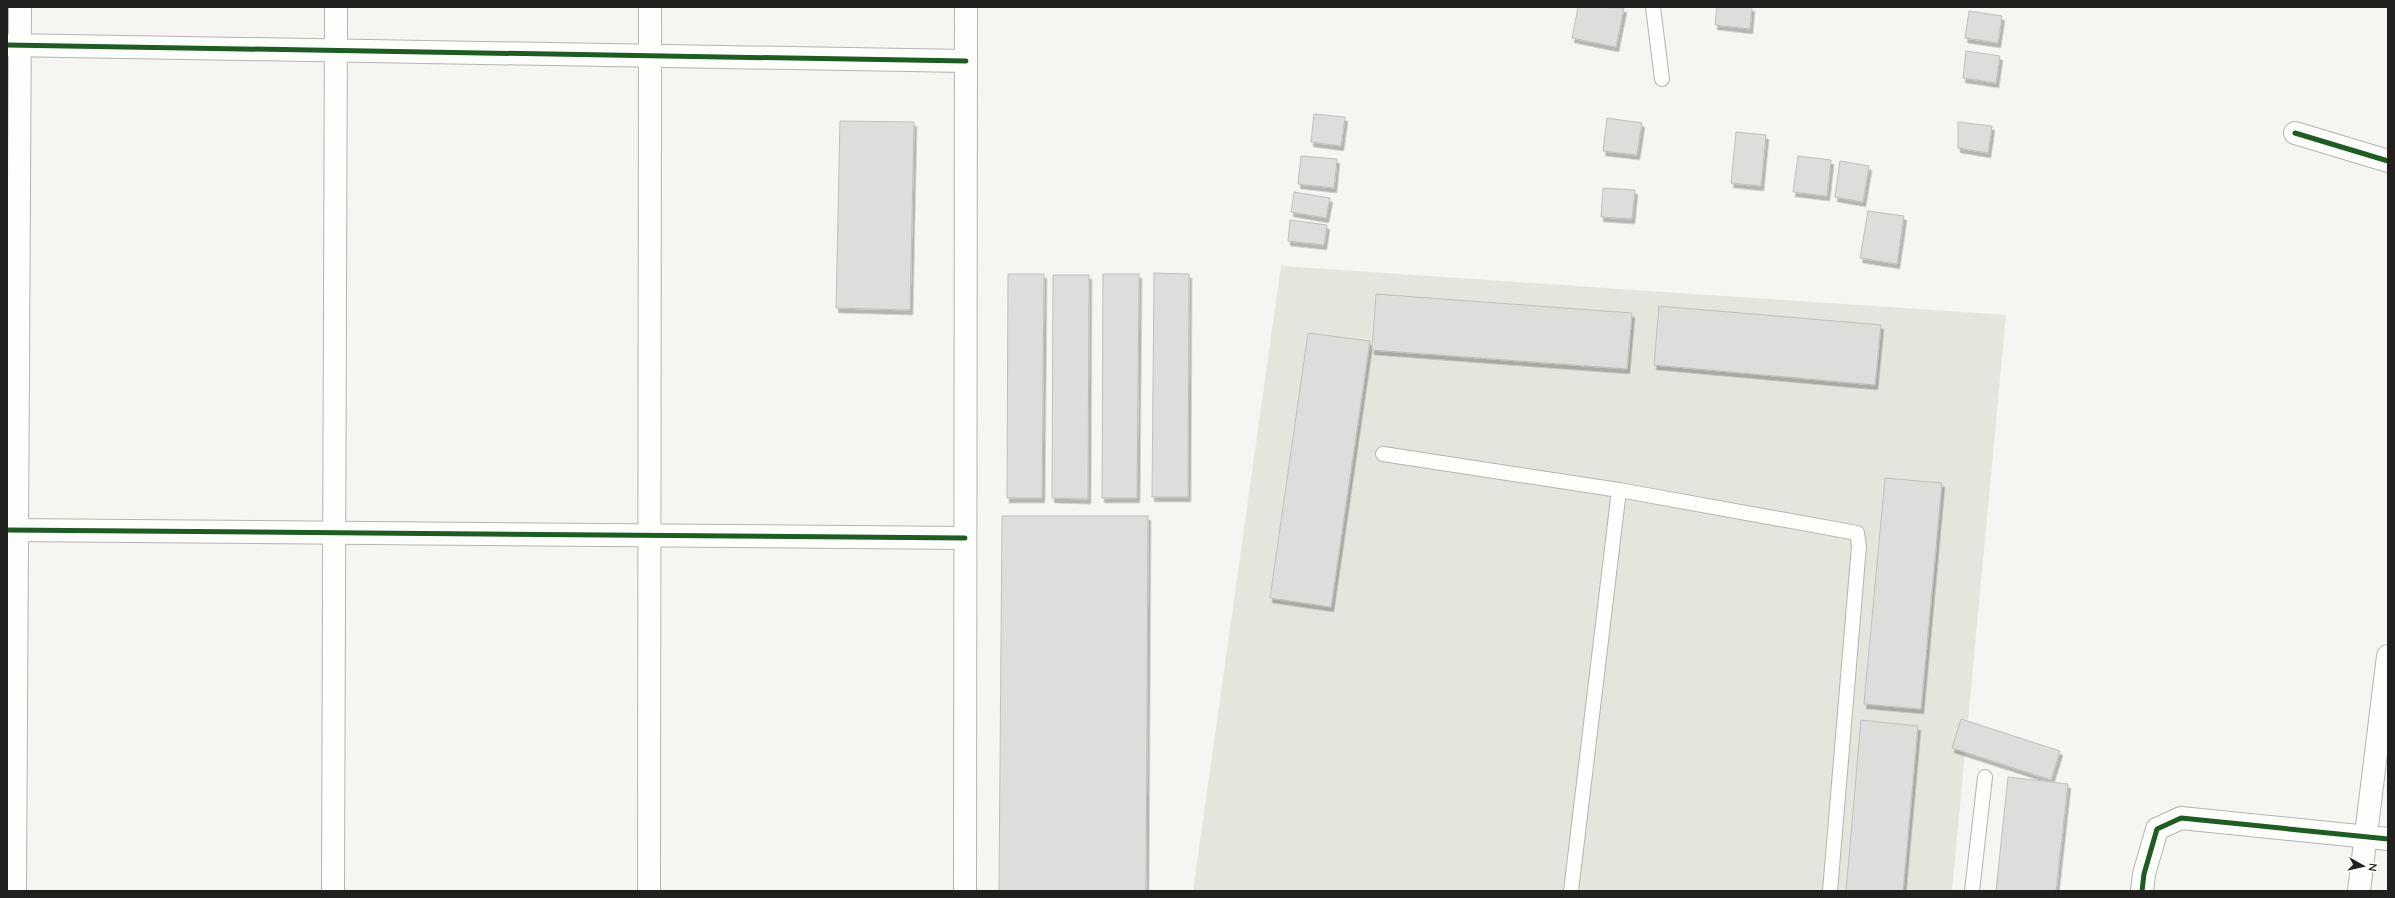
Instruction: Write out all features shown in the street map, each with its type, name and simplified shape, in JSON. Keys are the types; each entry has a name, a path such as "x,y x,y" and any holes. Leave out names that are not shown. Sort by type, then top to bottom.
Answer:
{"street":[{"path":"15,891 12,530 13,45 20,7"},
{"path":"333,891 336,7"},
{"path":"649,891 650,7"},
{"path":"965,891 966,7"},
{"path":"13,45 966,61"},
{"path":"2295,133 2388,161"},
{"path":"12,530 965,538"},
{"path":"2359,891 2388,656"},
{"path":"2142,891 2144,874 2157,829 2182,818 2388,840"}],"lane":[{"path":"1653,7 1662,79"},
{"path":"1382,454 1619,490 1857,533 1859,546 1830,891"},
{"path":"1571,891 1619,490"},
{"path":"1972,891 1985,777"}],"shaded area":[{"path":"1281,266 2006,315 1952,891 1193,891"}],"building":[{"path":"1578,7 1624,8 1616,47 1572,38"},
{"path":"1717,7 1752,7 1750,29 1715,25"},
{"path":"1969,11 2002,16 1998,43 1965,38"},
{"path":"1966,51 2000,56 1996,83 1963,78"},
{"path":"1314,114 1345,117 1341,146 1311,142"},
{"path":"1607,118 1642,123 1637,155 1603,151"},
{"path":"840,121 914,122 910,310 836,308"},
{"path":"1958,122 1992,126 1988,153 1958,148"},
{"path":"1736,132 1766,135 1761,186 1731,183"},
{"path":"1301,156 1337,159 1334,188 1298,184"},
{"path":"1798,156 1831,160 1827,196 1793,192"},
{"path":"1840,161 1869,166 1863,202 1835,197"},
{"path":"1603,188 1635,190 1632,219 1601,217"},
{"path":"1294,192 1330,198 1326,218 1291,212"},
{"path":"1868,211 1904,216 1897,264 1860,258"},
{"path":"1290,220 1327,225 1324,245 1288,241"},
{"path":"1154,273 1189,274 1188,497 1152,497"},
{"path":"1008,274 1044,274 1042,498 1007,498"},
{"path":"1103,274 1139,274 1137,498 1102,498"},
{"path":"1053,275 1089,275 1088,499 1052,498"},
{"path":"1376,294 1632,313 1627,369 1372,350"},
{"path":"1659,306 1881,325 1875,385 1654,365"},
{"path":"1308,333 1370,341 1331,607 1270,598"},
{"path":"1885,478 1942,483 1921,709 1864,704"},
{"path":"1002,516 1148,516 1146,891 999,891"},
{"path":"1961,719 2060,751 2051,780 1952,748"},
{"path":"1861,720 1918,726 1903,891 1846,891"},
{"path":"2008,777 2068,784 2056,891 1996,891"}],"cycle path":[{"path":"7,45 966,61"},
{"path":"2295,133 2388,161"},
{"path":"7,530 965,538"},
{"path":"2142,891 2144,874 2157,829 2181,818 2388,839"}]}
